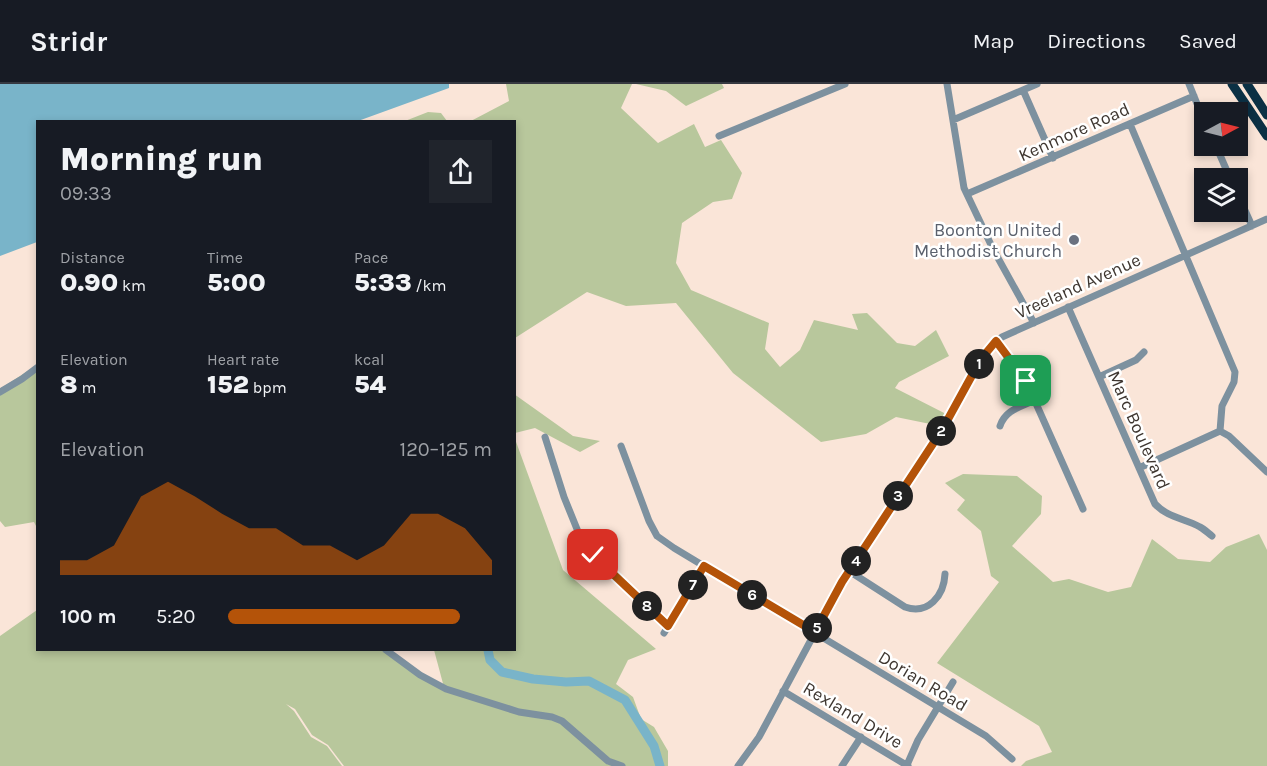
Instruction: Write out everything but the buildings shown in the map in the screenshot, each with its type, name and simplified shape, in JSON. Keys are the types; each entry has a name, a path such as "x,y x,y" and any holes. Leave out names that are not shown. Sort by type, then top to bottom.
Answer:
{"highway":[{"path":"1232,84 1267,136"},
{"path":"1246,84 1267,114"}],"street":[{"path":"719,136 845,84"},
{"path":"947,84 964,188 993,249 1034,323"},
{"path":"953,120 1037,84"},
{"path":"1189,84 1196,102"},
{"path":"1023,90 1053,158"},
{"name":"Kenmore Road","path":"967,194 1194,96"},
{"path":"1130,124 1235,372 1234,382 1222,406 1220,431"},
{"path":"1248,217 1252,226"},
{"name":"Vreeland Avenue","path":"738,766 751,750 849,571 942,430 981,359 996,341 1267,219"},
{"name":"Marc Boulevard","path":"1068,308 1157,507 1172,517 1200,527 1212,536"},
{"path":"996,341 1019,371 1035,400 1083,509"},
{"path":"1099,377 1136,360 1144,352"},
{"path":"0,392 36,368"},
{"path":"1000,426 1002,417 1007,413 1035,400"},
{"path":"1139,468 1220,431"},
{"path":"1220,431 1229,436 1267,472"},
{"path":"545,437 579,534 593,555 666,629 704,566"},
{"name":"Dorian Road","path":"621,446 649,521 657,536 986,736 1012,759"},
{"path":"849,571 905,607 916,609 926,608 932,604 945,586 945,574"},
{"path":"387,651 420,675 446,688 519,712 552,717 562,721 608,763 622,766"},
{"path":"907,766 918,740 953,682"},
{"name":"Rexland Drive","path":"783,691 907,766"},
{"path":"842,766 861,737"}],"green space":[{"path":"506,84 632,84 621,108 658,143 694,124 705,147 721,140 742,173 732,199 713,202 682,223 676,263 691,290 769,323 765,349 780,367 800,350 814,320 858,330 852,314 867,313 897,343 915,346 936,330 949,356 899,382 895,388 952,417 945,427 896,417 866,434 821,442 733,373 676,303 626,306 587,292 516,337 516,120 473,120 509,101"},
{"path":"636,84 722,84 724,88 686,106 666,91"},
{"path":"428,112 441,113 446,120 408,120"},
{"path":"36,366 36,526 34,522 5,527 0,521 0,389"},
{"path":"516,395 573,436 600,441 580,452 535,428 516,433"},
{"path":"516,442 563,570 656,649 628,660 616,684 633,697 641,719 654,727 668,751 668,766 344,766 328,745 312,735 295,709 286,704 294,711 311,737 327,746 342,766 0,766 0,636 36,611 36,651 389,651 445,691 434,651 516,651"},
{"path":"963,474 1017,476 1042,496 1041,514 1012,546 1053,582 1069,579 1108,592 1131,587 1152,539 1178,559 1210,562 1226,547 1259,534 1267,550 1267,766 1021,766 1026,761 1052,752 1039,726 937,663 999,582 991,576 981,531 957,510 965,500 945,483"}],"water":[{"path":"0,84 449,84 449,88 361,120 36,120 36,242 0,256"}],"waterway":[{"path":"488,651 490,660 502,672 533,679 566,682 589,681 625,700 654,746 660,766"}],"place":[{"name":"Boonton United Methodist Church","path":"1074,240"}],"route":[{"path":"593,555 668,626 704,566 815,632 842,582 942,430 981,359 996,341 1026,381"}]}
